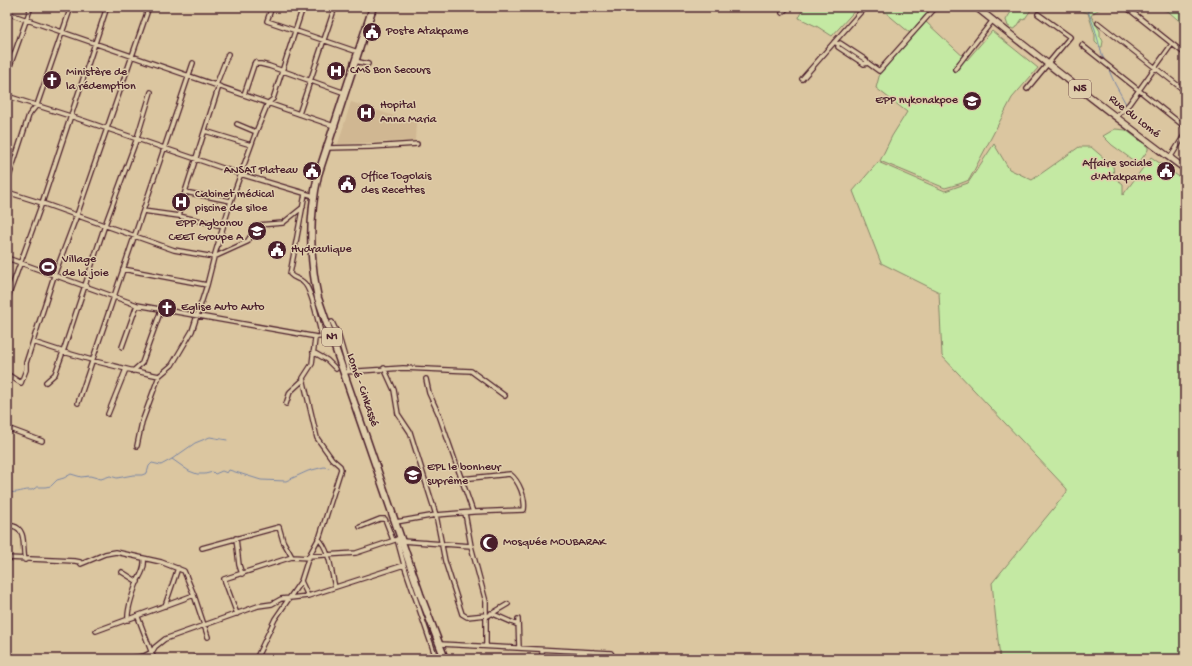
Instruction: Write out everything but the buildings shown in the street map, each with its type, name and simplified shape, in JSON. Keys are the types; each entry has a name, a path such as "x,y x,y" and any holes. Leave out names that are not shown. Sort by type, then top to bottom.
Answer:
{"highway":[{"name":"Lomé - Cinkassé","path":"373,7 318,175 310,222 312,264 318,298 347,371 396,522 398,540 417,594 445,658"}],"main road":[{"name":"Rue du Lomé","path":"976,7 1048,65 1185,169"}],"street":[{"path":"7,74 31,7"},
{"path":"7,182 30,115 37,105 61,31 71,7"},
{"path":"7,300 42,203 107,7"},
{"path":"7,374 21,383 54,276 77,215 149,7"},
{"path":"272,7 267,22 324,39 358,52"},
{"path":"137,446 142,422 159,376 172,365 192,331 240,174 268,103 273,99 303,7"},
{"path":"300,114 335,7"},
{"path":"782,13 788,7"},
{"path":"802,79 836,43 865,7"},
{"path":"836,43 838,47 864,64 868,63 879,71 936,7"},
{"path":"1126,7 1185,54"},
{"path":"7,13 334,126"},
{"path":"1027,89 1070,37 1038,14"},
{"path":"955,69 993,20"},
{"path":"1098,23 1185,91"},
{"path":"1116,117 1128,104 1172,44"},
{"path":"1082,45 1185,127"},
{"path":"179,216 185,192 228,54"},
{"path":"355,61 368,64"},
{"path":"78,403 193,63"},
{"path":"244,95 255,63 282,70 345,93"},
{"path":"46,382 54,374 63,352 105,225 137,138 151,92"},
{"path":"7,96 137,138 240,174 314,196"},
{"path":"237,124 256,132"},
{"path":"205,131 251,145"},
{"path":"1170,158 1185,134"},
{"path":"326,148 417,144"},
{"path":"7,192 77,215 174,250 214,257 247,242 258,225 282,223 303,207"},
{"path":"185,192 231,201"},
{"path":"305,194 290,274 292,277 304,282 309,290 322,337"},
{"path":"142,211 179,216 223,226"},
{"path":"7,258 136,305 317,337 332,336"},
{"path":"123,269 207,285"},
{"path":"122,347 136,305"},
{"path":"133,371 142,363 161,310"},
{"path":"332,322 339,337 347,371 384,368 471,371 505,396"},
{"path":"256,659 275,619 301,581 309,557 326,517 341,467 332,459 317,438 302,378 312,364 315,339 317,337"},
{"path":"33,342 92,360 159,376"},
{"path":"313,352 327,360 336,369"},
{"path":"384,368 394,390 398,414 410,432 436,515 445,561 464,617 486,616 508,604"},
{"path":"108,414 126,369"},
{"path":"426,379 429,393 439,415 473,512"},
{"path":"286,404 290,392 303,380"},
{"path":"7,428 42,441"},
{"path":"396,522 436,515 524,510 526,503 516,479 510,474 461,479"},
{"path":"465,513 471,546 486,602 486,646"},
{"path":"360,527 380,519 385,519 398,540 404,565 417,594 435,658 445,658"},
{"path":"7,528 13,526 20,530 22,534 25,560"},
{"path":"202,548 279,527 283,541 292,557"},
{"path":"236,538 239,565 242,574"},
{"path":"318,538 323,542 328,554 335,586"},
{"path":"237,614 224,579 292,557 356,553 398,540 471,546"},
{"path":"7,558 74,561 80,562 81,564 105,554 116,552 161,562 178,568 184,571 208,637"},
{"path":"128,620 128,612 144,567 144,559"},
{"path":"127,659 137,658 152,652 155,647 165,639 258,606 268,605 281,599 308,596 335,586 404,565"},
{"path":"165,606 178,568"},
{"path":"122,572 138,582"},
{"path":"301,581 308,596"},
{"path":"96,631 138,617 194,595"},
{"path":"491,613 518,625"},
{"path":"138,617 154,659"},
{"path":"518,619 519,648"},
{"path":"440,644 519,648 542,651 611,653 614,659"},
{"path":"542,651 542,659"},
{"path":"593,652 596,659"}],"shaded area":[{"name":"Hopital Anna Maria","path":"351,102 416,123 415,140 338,144"}],"green space":[{"path":"806,7 858,7 832,36 799,18 800,14"},
{"path":"879,7 932,7 910,33"},
{"path":"1014,7 1033,7 1024,20 1022,19 1016,28 1013,29 1008,26 1006,20"},
{"path":"1081,7 1103,7 1091,16 1100,31 1100,36 1103,41 1102,47 1095,42 1095,35 1088,13 1081,11"},
{"path":"1156,7 1185,7 1185,26 1169,12"},
{"path":"926,22 967,60 992,31 1038,68 1012,98 969,180 945,188 880,161 892,136 907,112 876,88 880,73"},
{"path":"1115,129 1126,130 1148,147 1148,150 1138,164 1112,145 1103,136"},
{"path":"994,144 1009,169 1032,180 1079,147 1091,147 1113,166 1114,177 1123,184 1123,195 1151,157 1185,181 1185,659 1000,659 992,583 1067,492 1067,489 942,356 939,292 881,263 853,191 878,162 945,191 968,183"}],"waterway":[{"path":"1081,7 1088,11 1094,7"},
{"path":"1178,7 1185,13"},
{"path":"1088,11 1106,63"},
{"path":"1108,68 1126,104"},
{"path":"1128,107 1134,117"},
{"path":"172,459 195,443 210,437 227,440"},
{"path":"7,492 18,492 32,490 37,487 51,486 57,480 71,474 81,477 90,476 101,479 110,476 117,478 142,475 147,473 149,466 152,463 161,465 172,459 189,471 197,474 213,472 215,474 222,471 227,473 229,470 261,480 286,481 308,471 324,467 329,468"}],"place":[{"name":"Poste Atakpame","path":"372,32"},
{"name":"CMS Bon Secours","path":"336,71"},
{"name":"Ministère de la rédemption","path":"52,80"},
{"name":"EPP nykonakpoe","path":"972,101"},
{"name":"Hopital Anna Maria","path":"366,113"},
{"name":"ANSAT Plateau","path":"312,171"},
{"name":"Affaire sociale d'Atakpame","path":"1166,171"},
{"name":"Office Togolais des Recettes","path":"347,184"},
{"name":"Cabinet médical piscine de siloe","path":"181,202"},
{"name":"EPP Agbonou CEET Groupe A","path":"257,231"},
{"name":"Hydraulique","path":"277,250"},
{"name":"Village de la joie","path":"48,267"},
{"name":"Eglise Auto Auto","path":"167,308"},
{"name":"EPL le bonheur suprême","path":"413,475"},
{"name":"Mosquée MOUBARAK","path":"489,543"}]}
